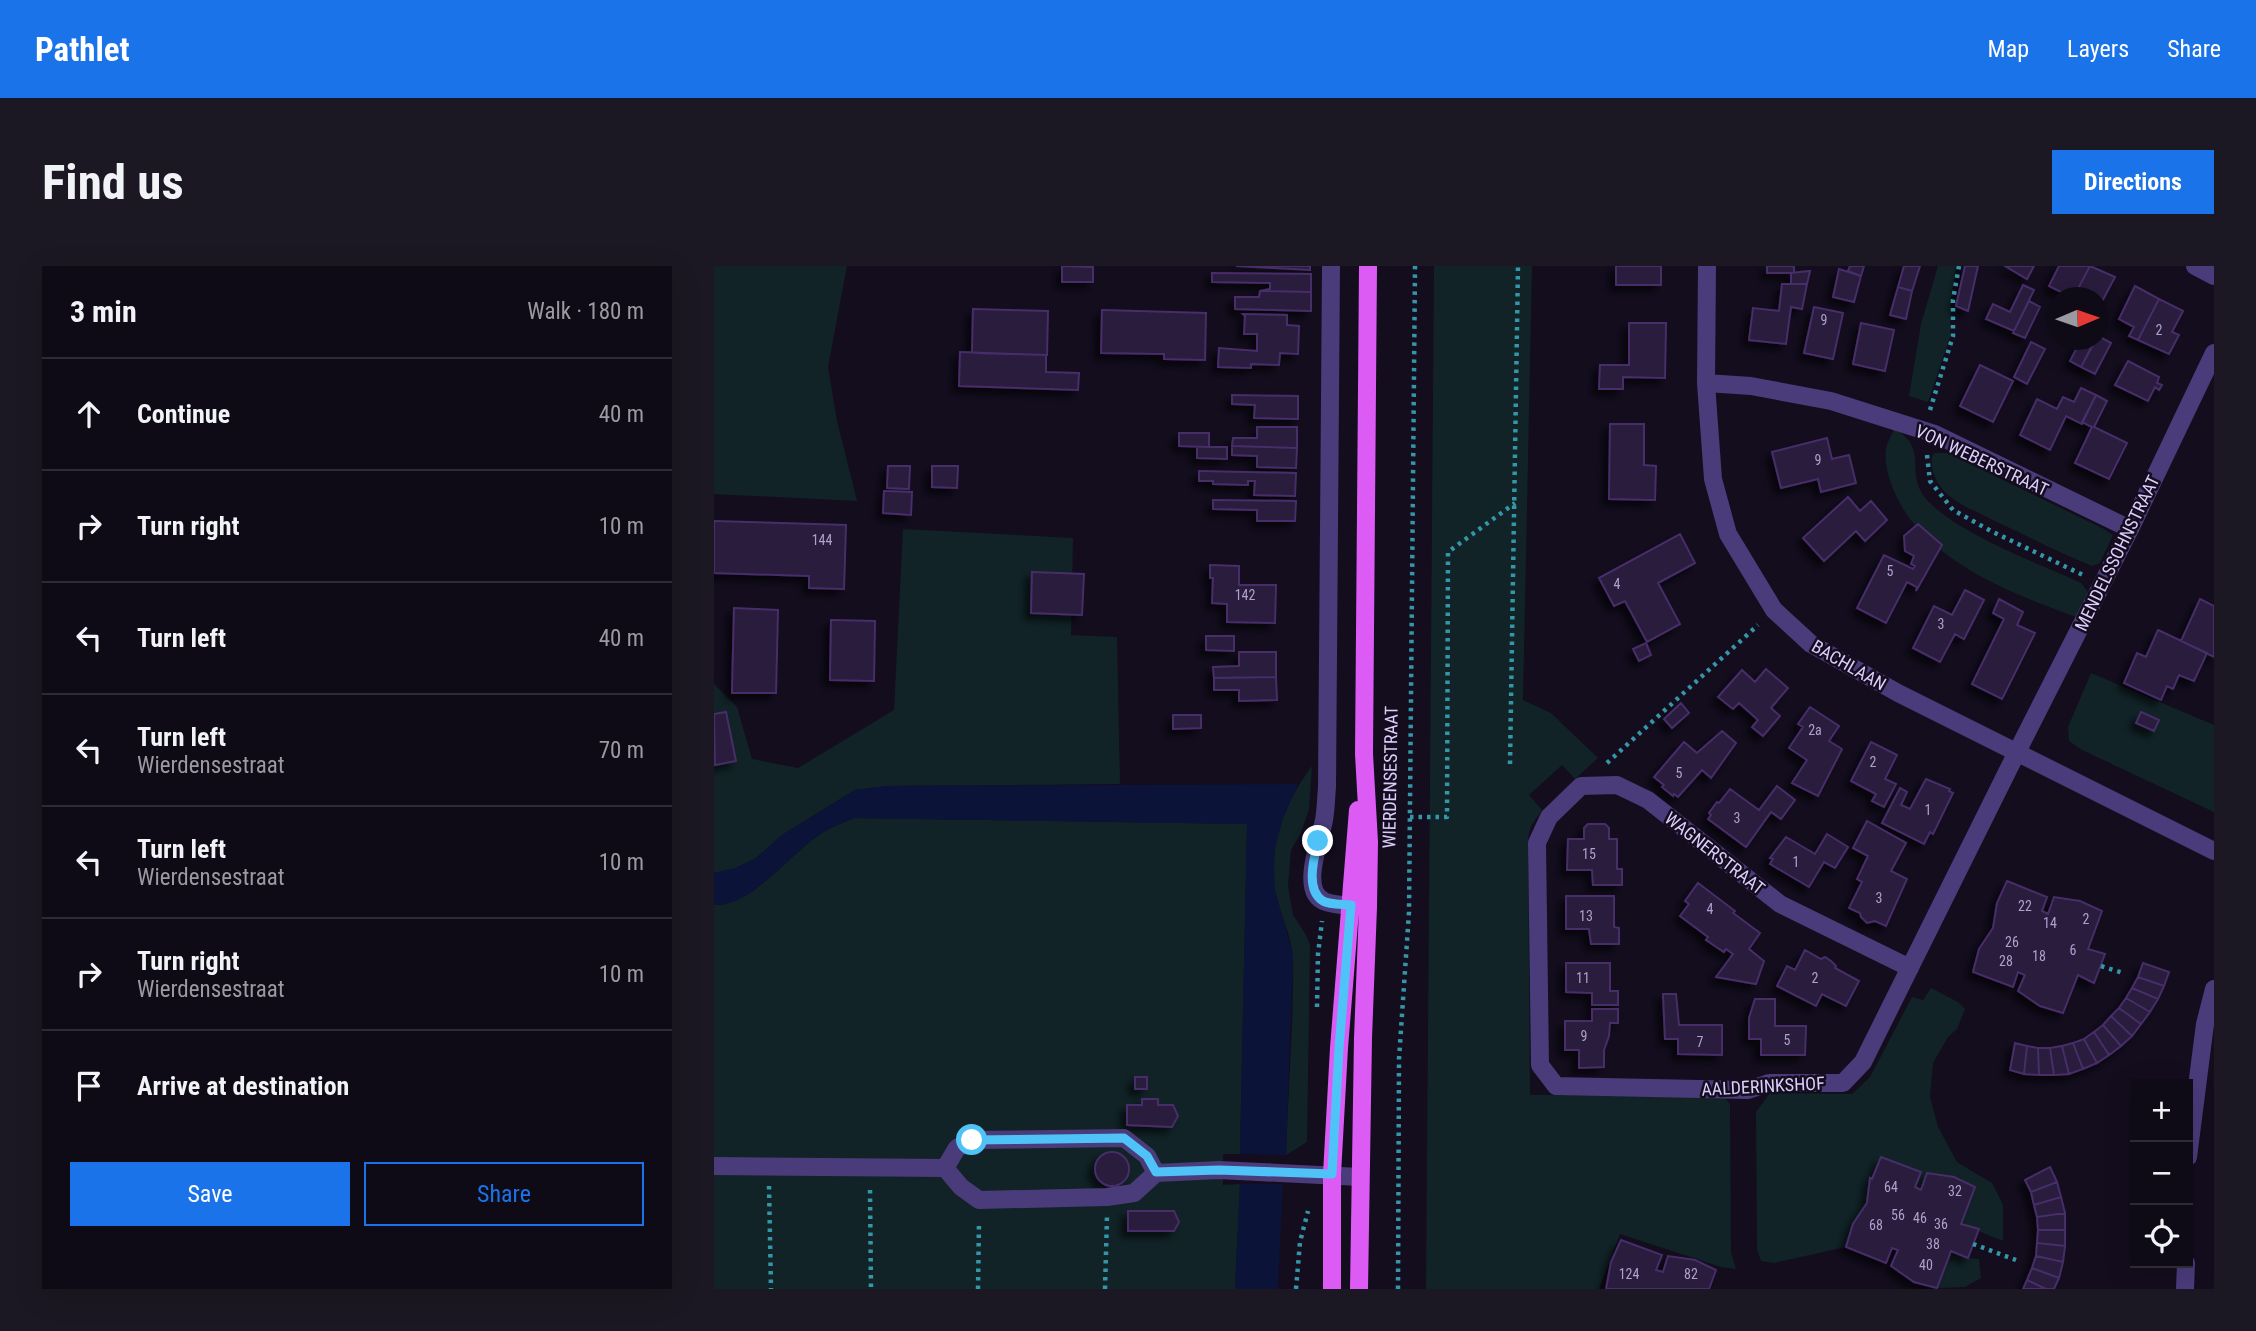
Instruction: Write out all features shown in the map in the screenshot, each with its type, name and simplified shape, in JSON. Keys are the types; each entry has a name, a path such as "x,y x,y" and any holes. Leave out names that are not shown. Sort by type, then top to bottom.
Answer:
{"main road":[{"name":"WIERDENSESTRAAT","path":"1332,1289 1323,1174 1369,842 1364,754 1368,266"},
{"name":"WIERDENSESTRAAT","path":"1359,1289 1360,906"}],"street":[{"path":"1331,266 1327,787 1324,821 1313,873 1315,894 1324,902 1360,906"},
{"name":"BACHLAAN","path":"1707,266 1706,383 1713,479 1728,534 1774,610 1811,644 1910,700 2214,851"},
{"path":"2195,266 2214,276"},
{"name":"MENDELSSOHNSTRAAT","path":"2017,752 2103,584 2214,353"},
{"name":"VON WEBERSTRAAT","path":"1706,383 1751,386 1831,401 1928,432 2130,529"},
{"name":"AALDERINKSHOF","path":"1581,786 1549,817 1537,843 1540,1065 1556,1086 1748,1090 1769,1083 1843,1083 1864,1062 2017,752"},
{"name":"WAGNERSTRAAT","path":"1581,786 1617,785 1648,800 1780,904 1910,968"},
{"path":"2190,1142 2206,1024 2214,989"},
{"path":"945,1168 957,1148 972,1140 1124,1138 1147,1156 1156,1172"},
{"path":"714,1166 945,1168 961,1187 979,1200 1133,1193 1156,1172 1219,1170 1360,1177"},
{"path":"2185,1289 2186,1268"}],"path":[{"name":"WIERDENSESTRAAT","path":"1398,1289 1399,1059 1409,912 1415,266"},
{"path":"1510,764 1518,266"},
{"path":"1959,266 1953,336 1928,432 1926,457 1930,481 1952,510 2103,584"},
{"path":"1410,817 1447,817 1448,552 1515,502"},
{"path":"1581,786 1774,610"},
{"path":"2101,966 2123,973"},
{"path":"769,1168 771,1289"},
{"path":"870,1168 871,1289"},
{"path":"1296,1289 1300,1242 1312,1197 1323,1174"},
{"path":"1105,1289 1107,1196"},
{"path":"978,1289 979,1200"},
{"path":"1973,1244 2016,1260"}],"shaded area":[{"path":"714,266 847,266 828,367 837,421 857,501 714,494"},
{"path":"1434,266 1532,266 1523,700 1551,713 1598,758 1575,779 1562,765 1529,795 1542,810 1531,826 1528,838 1530,1095 1722,1094 1730,1104 1731,1253 1736,1269 1721,1267 1620,1234 1599,1289 1426,1289"},
{"path":"1938,266 1956,266 1951,299 1950,337 1928,402 1909,396 1921,324"},
{"path":"1894,429 1905,436 1911,445 1921,492 1943,514 1980,537 2081,583 2088,592 2076,617 2023,597 1969,570 1944,553 1922,533 1905,511 1888,473 1886,449"},
{"path":"1934,453 1948,453 2104,529 2113,535 2100,563 2092,566 2080,561 1957,501 1938,484 1932,468"},
{"path":"903,529 1073,538 1071,635 1117,637 1120,784 888,786 855,790 782,835 756,858 736,868 714,873 714,684 737,707 752,759 798,768 894,710"},
{"path":"2091,673 2214,725 2214,812 2082,750 2069,741 2068,727"},
{"path":"1312,766 1309,809 1301,833 1291,850 1288,886 1293,915 1310,945 1307,1142 1286,1155 1293,958 1275,891 1274,858 1276,841 1287,809"},
{"path":"1298,784 1283,818 1275,848 1274,867 1275,890 1293,954 1286,1155 1240,1154 1247,824 854,818 819,835 770,878 742,898 714,905 714,873 736,868 756,858 782,835 855,790 888,786"},
{"path":"854,818 1247,824 1240,1154 1223,1154 1223,1185 1240,1184 1235,1289 714,1289 714,905 742,898 770,878 819,835"},
{"path":"1931,988 1958,1002 1965,1009 1957,1029 1948,1037 1933,1063 1930,1097 1938,1127 1957,1162 1992,1183 2003,1205 2003,1241 1961,1224 1975,1187 1953,1177 1927,1173 1921,1190 1915,1187 1920,1172 1881,1157 1870,1179 1867,1203 1854,1225 1846,1247 1774,1263 1761,1261 1757,1249 1756,1112 1770,1093 1852,1094 1870,1077 1912,997 1923,1000"},
{"path":"1240,1184 1283,1184 1278,1289 1235,1289"},
{"path":"1951,1251 1966,1258 1979,1259 1981,1278 1965,1287 1937,1288"}],"building":[{"path":"1062,266 1093,267 1093,282 1062,282"},
{"path":"1236,266 1310,266 1310,270"},
{"path":"1616,266 1661,266 1661,285 1616,285"},
{"path":"1767,266 1794,266 1794,273 1767,273"},
{"path":"1850,266 1864,266 1861,276 1848,271"},
{"path":"1904,266 1920,266 1912,291 1898,287"},
{"path":"1965,266 1978,266 1968,311 1956,306"},
{"path":"2005,266 2034,266 2027,279"},
{"path":"2059,266 2090,266 2079,287 2049,286"},
{"path":"2090,266 2115,277 2109,288 2079,287"},
{"path":"1839,269 1861,276 1854,302 1833,297"},
{"path":"1810,271 1807,284 1791,284 1791,273"},
{"path":"1212,273 1311,274 1311,292 1260,291 1270,289 1270,283 1212,282"},
{"path":"1782,284 1807,284 1802,309 1791,307 1786,344 1749,340 1753,308 1779,311"},
{"path":"2023,285 2034,290 2014,331 1986,319 1993,304 2010,312"},
{"path":"2135,286 2159,299 2138,340 2129,336 2134,327 2119,319"},
{"path":"1898,287 1912,291 1906,319 1890,315"},
{"path":"1260,291 1311,292 1311,311 1235,309 1235,297 1259,297"},
{"path":"2159,299 2183,311 2172,332 2179,335 2169,354 2138,340"},
{"path":"2029,301 2040,307 2025,338 2013,333"},
{"path":"1814,307 1843,313 1833,359 1804,353"},
{"path":"973,309 1048,311 1047,355 972,353"},
{"path":"1102,310 1206,313 1205,360 1164,359 1164,354 1101,353"},
{"path":"1243,314 1287,315 1287,325 1299,326 1298,354 1280,353 1279,365 1218,367 1219,348 1257,351 1257,334 1244,334"},
{"path":"1629,323 1666,323 1665,378 1623,377 1623,389 1599,389 1600,365 1629,365"},
{"path":"1861,323 1894,330 1885,371 1853,364"},
{"path":"2031,342 2045,349 2027,384 2014,377"},
{"path":"2076,350 2090,350 2081,367 2070,361"},
{"path":"2090,350 2107,350 2095,374 2081,367"},
{"path":"960,352 1046,355 1046,372 1079,373 1078,390 959,386"},
{"path":"2128,361 2159,377 2157,383 2162,385 2159,390 2155,387 2148,401 2115,385"},
{"path":"1980,365 2013,381 1993,422 1960,406"},
{"path":"2081,388 2096,395 2082,424 2066,416 2050,450 2020,435 2037,399 2057,409 2063,397 2074,402"},
{"path":"1232,395 1298,396 1298,419 1254,418 1255,405 1232,404"},
{"path":"2096,395 2107,401 2094,427 2127,443 2109,479 2075,463 2092,427 2082,422"},
{"path":"1610,424 1644,424 1644,465 1656,466 1655,500 1609,499"},
{"path":"1257,427 1297,427 1297,448 1232,446 1233,438 1257,438"},
{"path":"1179,433 1209,433 1209,447 1179,446"},
{"path":"1827,438 1832,459 1849,455 1856,483 1821,492 1818,479 1781,488 1772,452"},
{"path":"1232,446 1297,448 1296,468 1257,467 1257,456 1232,455"},
{"path":"1197,447 1227,447 1227,459 1197,458"},
{"path":"888,466 910,466 909,489 887,488"},
{"path":"932,466 958,466 957,488 932,487"},
{"path":"1199,471 1296,473 1295,496 1254,495 1255,481 1248,481 1248,485 1199,481"},
{"path":"884,491 912,492 911,515 883,513"},
{"path":"1848,497 1860,511 1871,501 1887,520 1865,541 1856,531 1824,561 1803,538"},
{"path":"1213,500 1296,501 1295,521 1257,521 1257,510 1213,509"},
{"path":"714,521 846,525 844,589 809,588 809,576 714,573"},
{"path":"1918,524 1942,545 1916,591 1917,587 1907,582 1886,623 1857,608 1884,555 1913,569 1915,566 1911,564 1914,556 1905,551 1904,536"},
{"path":"1680,534 1695,563 1658,583 1680,624 1647,642 1625,601 1614,606 1599,578"},
{"path":"1210,565 1239,566 1239,585 1276,585 1275,623 1227,622 1227,604 1212,603 1213,578 1210,578"},
{"path":"1032,572 1084,574 1082,615 1031,613"},
{"path":"1965,590 1984,600 1964,639 1955,634 1940,662 1913,648 1934,606 1952,615"},
{"path":"1999,599 2023,612 2017,625 2035,633 2002,699 1972,684 2004,619 1993,613"},
{"path":"2200,599 2214,606 2214,657 2181,641"},
{"path":"734,608 778,610 776,693 732,693"},
{"path":"831,620 875,621 874,681 830,680"},
{"path":"2158,630 2207,653 2194,681 2179,675 2173,689 2167,686 2161,700 2124,683 2137,653 2146,657"},
{"path":"1206,636 1234,636 1234,651 1206,650"},
{"path":"1646,643 1651,655 1639,661 1633,649"},
{"path":"1239,652 1276,652 1276,677 1214,678 1213,667 1239,666"},
{"path":"1766,669 1788,688 1771,708 1780,716 1763,736 1752,727 1758,720 1739,703 1733,709 1718,697 1742,670 1755,682"},
{"path":"1276,677 1277,700 1239,701 1239,690 1214,690 1214,678"},
{"path":"1681,703 1689,713 1672,728 1664,719"},
{"path":"1810,707 1839,726 1829,741 1842,749 1818,796 1792,783 1807,760 1789,748 1803,727 1798,724"},
{"path":"726,712 736,761 715,765 714,714"},
{"path":"2141,712 2159,720 2154,731 2136,723"},
{"path":"1173,715 1201,715 1201,728 1173,729"},
{"path":"1722,731 1736,743 1711,778 1702,770 1678,797 1662,787 1664,785 1654,777 1684,742 1697,753"},
{"path":"1871,742 1897,755 1885,779 1896,784 1884,807 1872,801 1876,794 1851,781"},
{"path":"1926,779 1950,789 1953,793 1933,834 1930,832 1924,844 1882,823 1900,788 1907,792 1901,805 1910,809"},
{"path":"1777,786 1795,800 1781,819 1771,812 1746,847 1708,819 1717,802 1719,803 1730,789 1759,810"},
{"path":"1867,821 1906,843 1891,871 1907,879 1886,926 1875,921 1867,923 1860,913 1849,908 1862,882 1857,879 1868,856 1853,848"},
{"path":"1588,824 1605,824 1609,828 1609,839 1617,839 1617,869 1622,869 1622,885 1593,885 1592,870 1567,870 1568,839 1584,839 1584,828"},
{"path":"1827,834 1848,847 1835,868 1824,862 1809,887 1770,864 1773,859 1770,858 1786,837 1815,854"},
{"path":"2007,881 2047,897 2042,911 2048,914 2054,897 2080,901 2102,911 2088,949 2105,954 2094,983 2078,975 2063,1013 2040,1006 2018,991 2025,975 2018,972 2013,987 1973,972 1979,949 1993,928 1997,903"},
{"path":"1698,883 1760,933 1749,949 1764,961 1756,984 1716,977 1733,954 1726,949 1724,952 1706,940 1708,937 1680,916 1689,904 1685,901"},
{"path":"1566,896 1614,896 1614,927 1619,928 1619,944 1591,944 1589,929 1566,929"},
{"path":"1805,950 1821,959 1825,957 1835,968 1859,981 1846,1006 1822,994 1816,1006 1777,986 1787,966 1795,970"},
{"path":"1566,963 1610,963 1610,991 1618,991 1618,1005 1592,1005 1592,993 1566,992"},
{"path":"2143,963 2169,972 2164,986 2138,977"},
{"path":"2138,977 2164,986 2158,999 2132,988"},
{"path":"2132,988 2158,999 2150,1012 2126,998"},
{"path":"1663,994 1676,994 1679,1025 1722,1025 1722,1055 1678,1054 1678,1039 1665,1039"},
{"path":"2126,998 2150,1012 2141,1024 2119,1008"},
{"path":"1755,999 1775,999 1775,1026 1806,1026 1805,1055 1761,1055 1761,1039 1749,1039 1749,1018"},
{"path":"2119,1008 2141,1024 2132,1036 2111,1016"},
{"path":"1592,1009 1618,1009 1618,1023 1610,1023 1604,1050 1604,1067 1579,1068 1579,1050 1565,1050 1565,1021 1592,1021"},
{"path":"2111,1016 2132,1036 2121,1046 2103,1025"},
{"path":"2103,1025 2121,1046 2109,1055 2094,1032"},
{"path":"2094,1032 2109,1055 2097,1063 2084,1039"},
{"path":"2084,1039 2097,1063 2083,1069 2073,1043"},
{"path":"2015,1043 2027,1046 2024,1074 2010,1070"},
{"path":"2073,1043 2083,1069 2069,1074 2062,1046"},
{"path":"2027,1046 2038,1048 2039,1075 2024,1074"},
{"path":"2062,1046 2069,1074 2054,1075 2050,1048"},
{"path":"2038,1048 2050,1048 2054,1075 2039,1075"},
{"path":"1135,1077 1147,1077 1147,1089 1135,1089"},
{"path":"1142,1099 1158,1099 1158,1105 1173,1105 1178,1116 1172,1127 1127,1125 1127,1105 1142,1105"},
{"path":"1112,1152 1124,1157 1129,1169 1124,1181 1112,1186 1100,1181 1095,1169 1100,1157"},
{"path":"1881,1157 1921,1172 1915,1187 1921,1190 1927,1173 1954,1177 1975,1187 1961,1224 1979,1229 1968,1258 1951,1251 1937,1288 1914,1282 1891,1266 1898,1250 1892,1248 1886,1263 1846,1247 1853,1224 1867,1203 1870,1178 1872,1179"},
{"path":"2050,1167 2057,1182 2031,1192 2025,1180"},
{"path":"2057,1182 2061,1197 2034,1205 2031,1192"},
{"path":"2061,1197 2065,1213 2037,1217 2034,1205"},
{"path":"1128,1211 1174,1211 1179,1222 1174,1231 1128,1231"},
{"path":"2065,1213 2065,1230 2038,1230 2037,1217"},
{"path":"2038,1230 2065,1230 2065,1246 2037,1243"},
{"path":"1621,1240 1662,1255 1656,1270 1663,1272 1668,1256 1695,1260 1716,1270 1709,1289 1606,1289 1611,1262"},
{"path":"2037,1243 2065,1246 2063,1262 2036,1256"},
{"path":"2036,1256 2063,1262 2059,1278 2032,1268"},
{"path":"2032,1268 2059,1278 2054,1289 2046,1289 2027,1280"},
{"path":"2027,1280 2046,1289 2023,1289"}],"route":[{"path":"972,1140 1124,1138 1147,1156 1156,1172 1219,1170 1332,1174 1351,905 1324,902 1315,894 1312,865 1318,841"}]}
